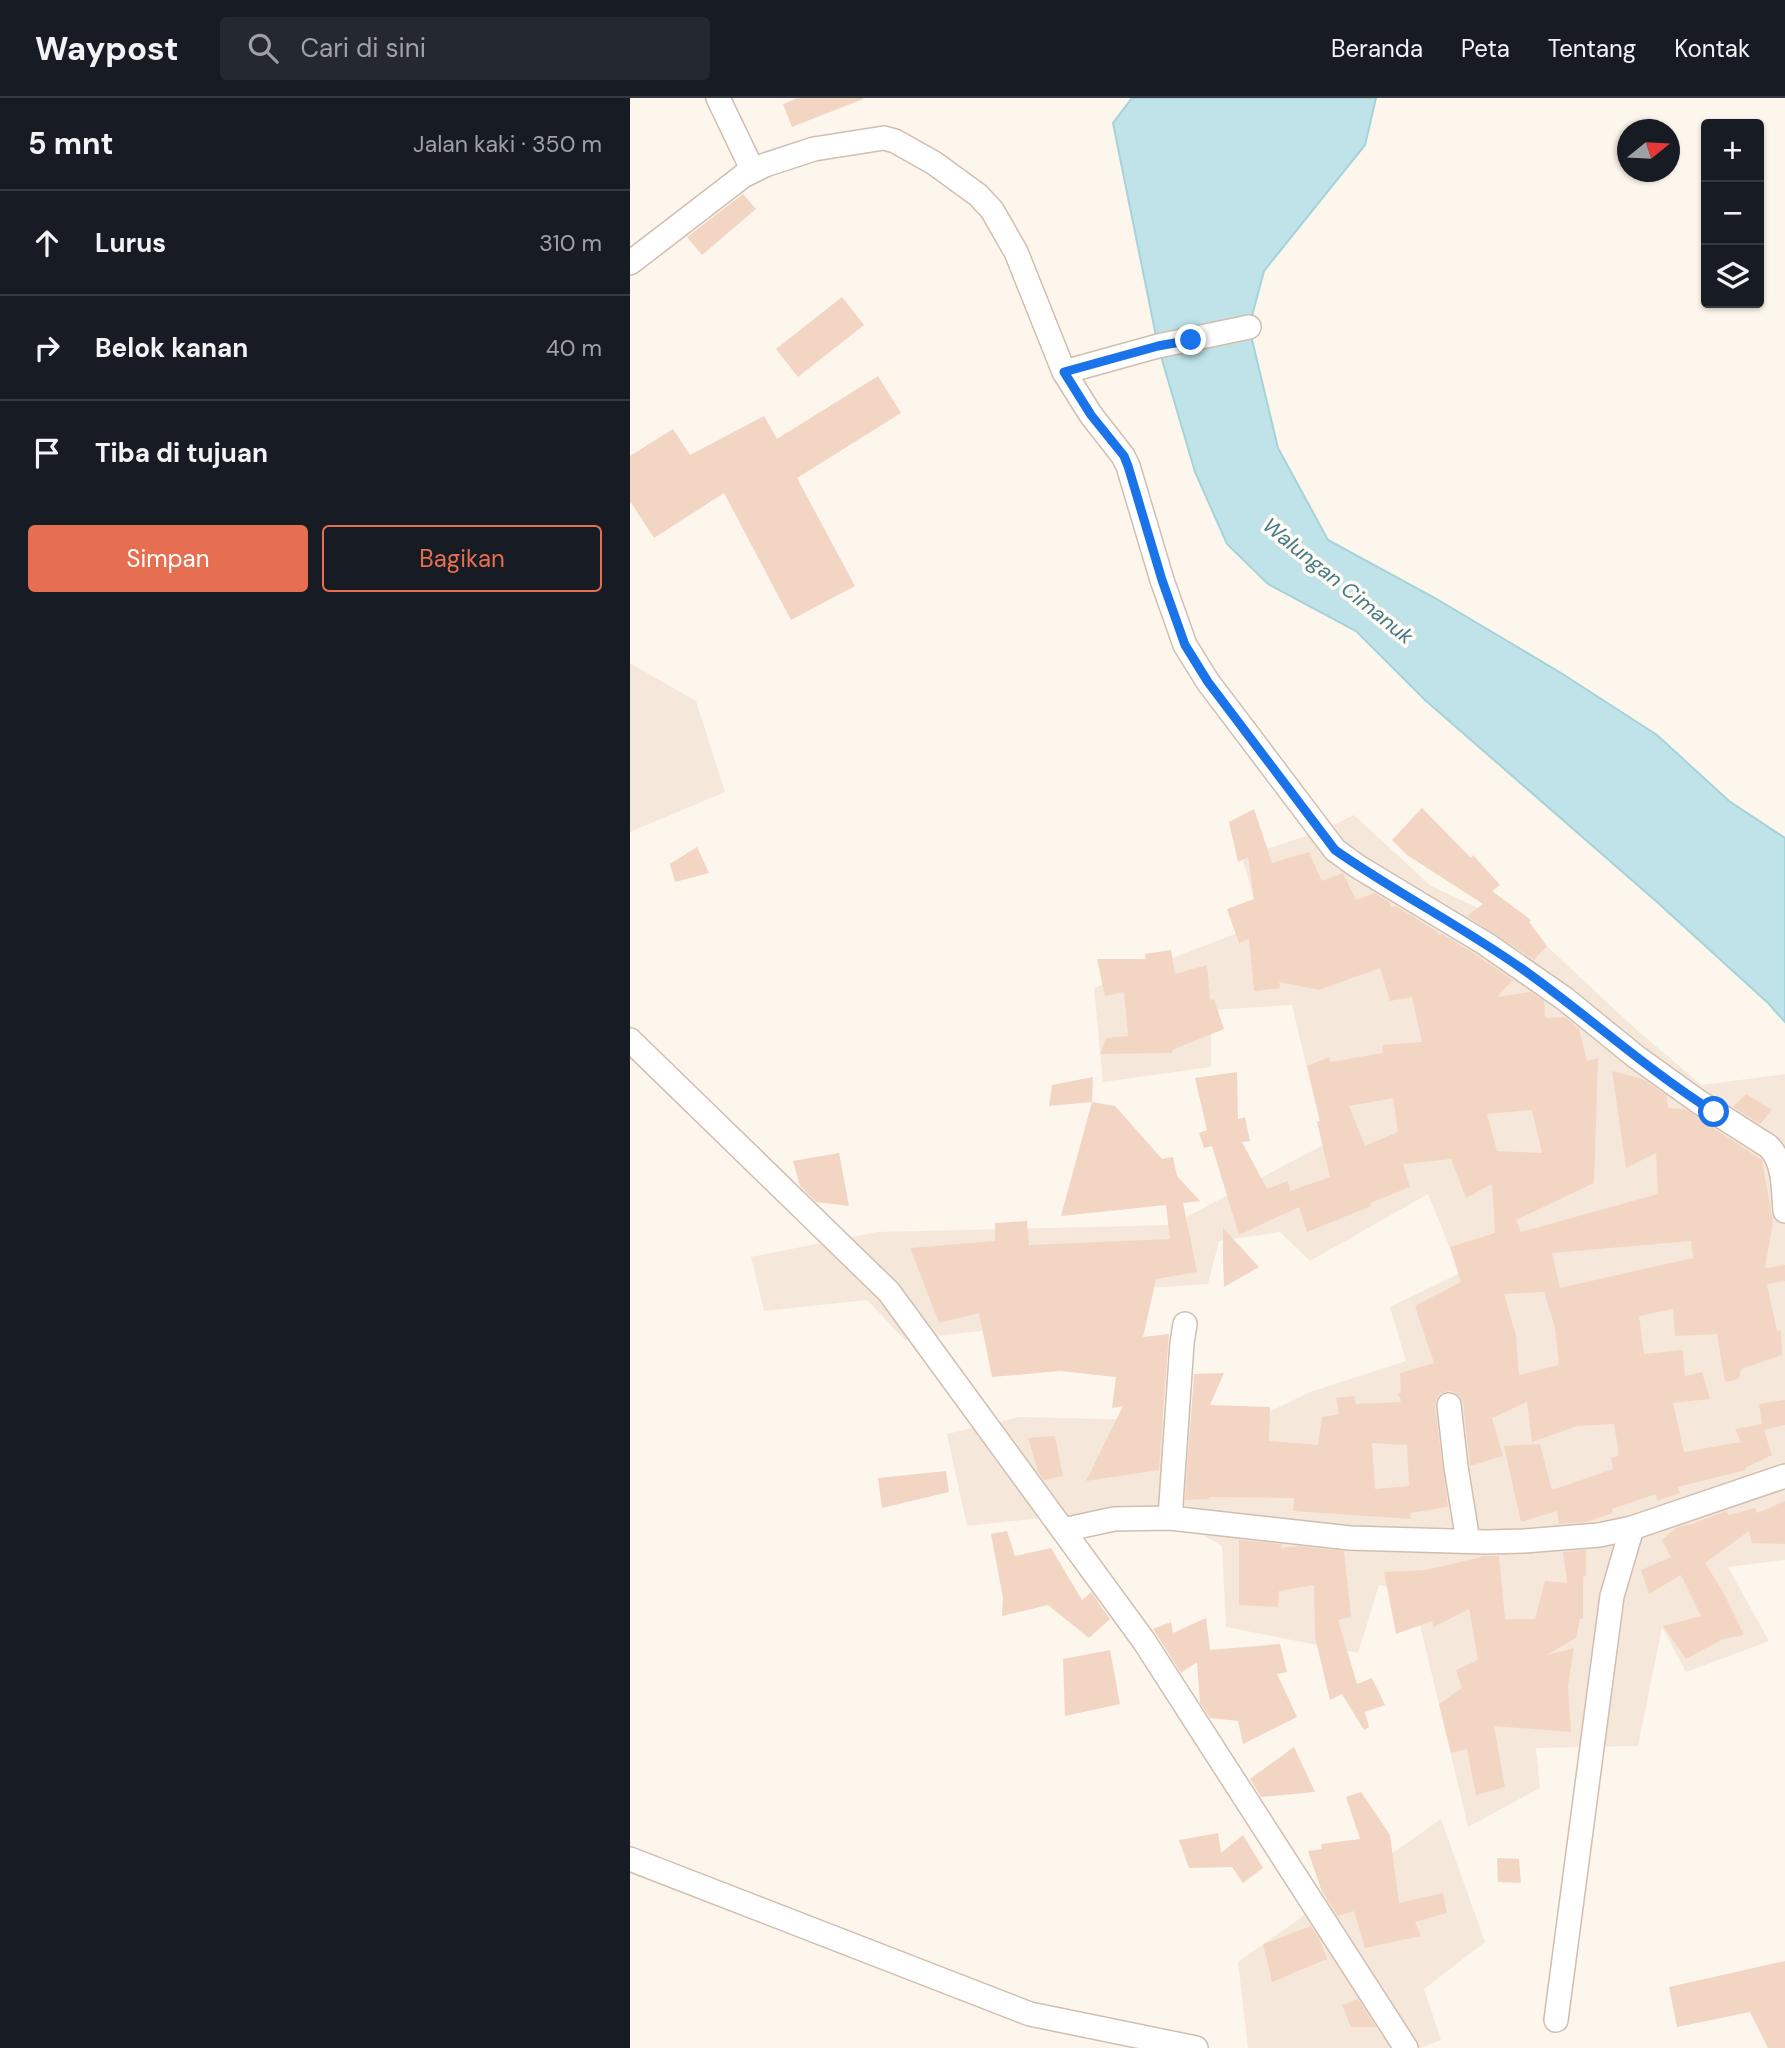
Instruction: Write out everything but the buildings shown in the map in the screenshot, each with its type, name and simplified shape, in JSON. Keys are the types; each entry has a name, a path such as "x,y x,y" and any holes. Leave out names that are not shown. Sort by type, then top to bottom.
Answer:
{"street":[{"path":"718,98 753,171"},
{"path":"630,263 743,176 789,156 814,149 884,138 895,141 934,163 978,195 992,210 1016,252 1064,372 1091,415 1124,456 1185,645 1208,682 1335,850 1486,944 1565,999 1635,1056 1699,1102 1768,1146 1776,1153 1781,1165 1785,1211"},
{"path":"1064,372 1158,346 1249,327"},
{"path":"630,1040 889,1292 1144,1641 1406,2048"},
{"path":"1170,1518 1185,1324"},
{"path":"1449,1405 1468,1541"},
{"path":"1063,1530 1129,1517 1170,1518 1350,1538 1486,1542 1536,1540 1599,1535 1632,1528 1785,1476"},
{"path":"1556,2020 1612,1596 1632,1528"},
{"path":"630,1859 1030,2014 1196,2048"}],"shaded area":[{"path":"630,663 696,701 725,792 630,832"},
{"path":"1354,815 1431,886 1534,934 1629,1023 1701,1085 1785,1074 1785,1560 1728,1567 1769,1641 1686,1672 1662,1627 1638,1746 1536,1748 1540,1788 1468,1827 1412,1591 1379,1585 1358,1653 1226,1627 1222,1546 1153,1506 967,1526 947,1434 1019,1417 1195,1421 1259,1417 1310,1392 1406,1361 1390,1307 1460,1273 1428,1194 1310,1261 1280,1232 1219,1241 1208,1284 1118,1290 1005,1328 905,1340 867,1300 764,1311 751,1257 877,1232 1171,1225 1325,1144 1292,1005 1211,1010 1211,1067 1103,1082 1094,988 1261,924 1242,857 1319,832"},
{"path":"1441,1819 1485,1942 1424,1989 1441,2040 1420,2048 1248,2048 1238,1962"}],"water":[{"name":"Walungan Cimanuk","path":"1132,98 1376,98 1365,145 1264,271 1249,327 1278,448 1328,540 1435,598 1561,673 1657,735 1729,801 1785,838 1785,1022 1768,1003 1657,902 1425,700 1356,631 1268,584 1227,544 1195,472 1158,346 1113,123"}],"route":[{"path":"1191,340 1158,346 1064,372 1091,415 1124,456 1185,645 1208,682 1335,850 1486,944 1565,999 1635,1056 1714,1112"}]}
